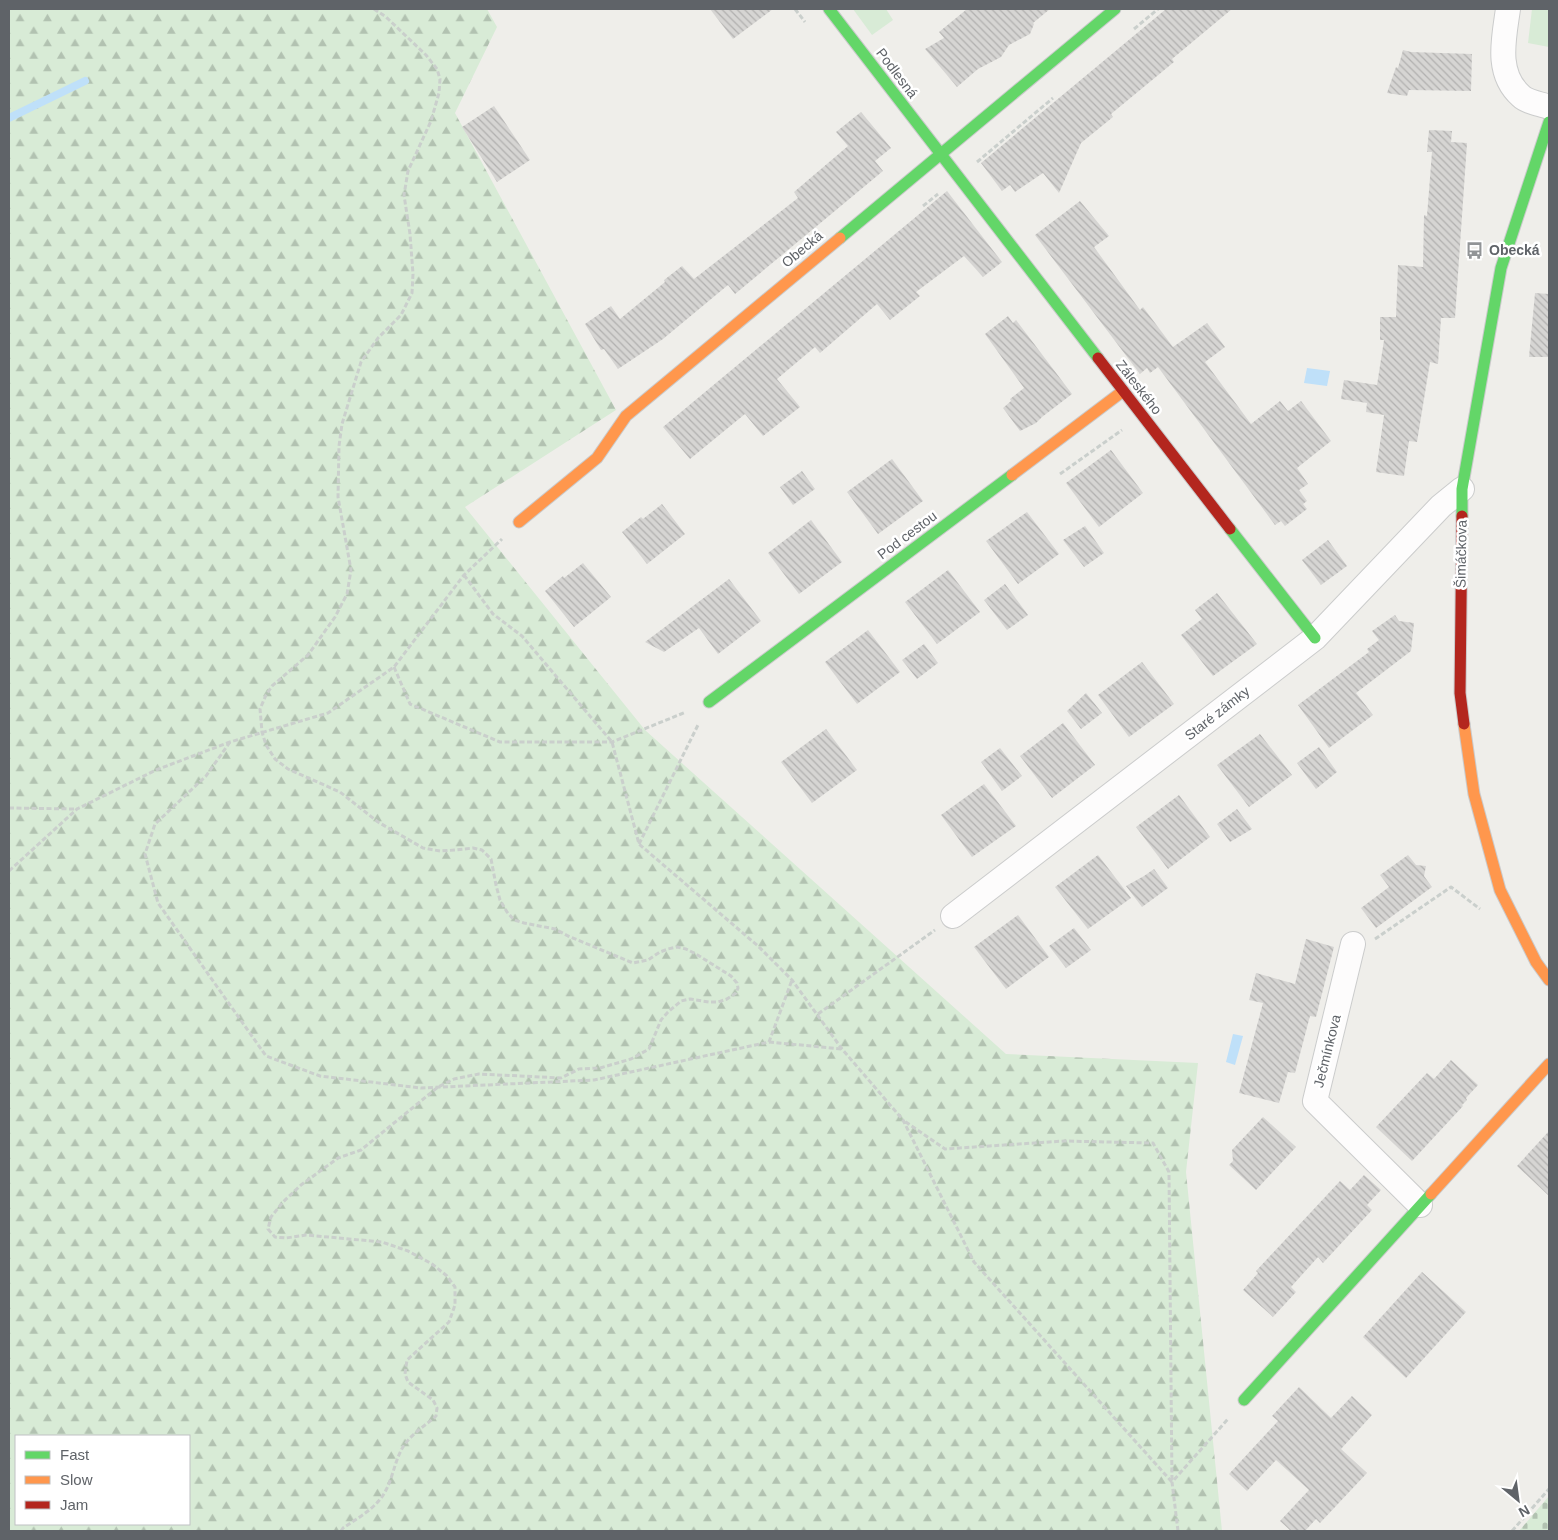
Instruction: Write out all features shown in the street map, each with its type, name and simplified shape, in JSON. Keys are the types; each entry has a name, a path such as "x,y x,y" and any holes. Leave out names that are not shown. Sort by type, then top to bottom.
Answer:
{"street":[{"name":"Podlesná","path":"829,9 940,155"},
{"name":"Obecká","path":"519,522 597,458 626,416 1115,9"},
{"path":"1508,9 1502,52 1508,82 1522,97 1549,108"},
{"name":"Šimáčkova","path":"1549,122 1501,268 1462,489 1460,692 1474,794 1500,890 1536,962 1549,980"},
{"name":"Záleského","path":"940,155 1315,638"},
{"name":"Pod cestou","path":"709,702 1123,391"},
{"name":"Staré zámky","path":"953,916 1315,638 1441,506 1462,489"},
{"name":"Ječmínkova","path":"1353,944 1315,1101 1420,1205"},
{"path":"1244,1400 1549,1064"}],"path":[{"path":"341,1531 373,1508 386,1492 402,1449 411,1437 436,1416 437,1408 433,1400 408,1382 404,1374 407,1360 449,1322 455,1305 455,1287 447,1276 432,1264 408,1251 382,1242 306,1235 286,1238 275,1237 268,1229 271,1217 283,1202 301,1185 338,1158 360,1150 438,1087 454,1079 479,1074 560,1078 579,1069 600,1068 631,1059 649,1049 661,1020 681,1001 690,999 709,1002 727,999 736,993 738,988 737,983 731,976 686,949 676,947 668,949 648,960 633,963 555,929 514,920 500,900 491,859 482,850 473,848 448,851 423,848 378,822 340,792 288,769 275,759 266,745 262,732 260,709 266,695 272,686 308,655 335,617 347,594 351,570 338,497 339,446 342,424 361,362 378,338 401,315 412,293 413,274 410,234 404,195 408,170 431,121 439,93 440,79 437,69 426,55 386,17 374,9"},
{"path":"9,871 77,810 156,770 230,742 328,713 394,667 464,575 519,522"},
{"path":"464,575 493,614 522,636 612,742 639,844 758,946 792,980 842,1049 904,1120 945,1149 1064,1141 1153,1143 1169,1172 1172,1482 1178,1531"},
{"path":"394,667 410,704 500,742 612,742 709,702"},
{"path":"639,844 709,702"},
{"path":"230,742 206,776 155,824 144,854 158,902 266,1056 320,1076 421,1088 594,1080 769,1042 842,1049"},
{"path":"9,808 77,810"},
{"path":"1353,944 1364,947 1451,887 1482,911"},
{"path":"818,1014 953,916"},
{"path":"769,1042 792,980"},
{"path":"904,1120 974,1262 1172,1482"},
{"path":"1172,1482 1244,1400"},
{"path":"1513,1531 1549,1489"}],"green space":[{"path":"9,9 487,9 497,27 455,113 616,410 465,507 645,730 1006,1054 1198,1063 1186,1172 1222,1531 9,1531"},
{"path":"853,9 886,9 893,20 872,35"},
{"path":"1532,9 1549,9 1549,47 1528,43"},
{"path":"1549,1496 1549,1531 1519,1531"}],"water":[{"path":"1307,368 1330,371 1327,386 1304,383"},
{"path":"1233,1034 1243,1036 1235,1065 1226,1062"}],"building":[{"path":"710,9 773,9 733,39"},
{"path":"967,9 1050,9 1033,23 1030,34 1009,45 1001,57 978,69 957,87 925,49 944,38 939,32"},
{"path":"1166,9 1232,9 1172,59 1174,62 1111,114 1113,117 1081,143 1059,193 1043,173 1015,192 1010,185 1002,191 981,163"},
{"path":"1403,50 1411,52 1472,54 1471,91 1409,90 1407,96 1387,93 1396,67 1398,68"},
{"path":"494,106 530,160 497,182 462,127"},
{"path":"861,112 891,148 875,161 883,171 735,294 728,285 663,339 618,369 604,349 601,350 585,324 611,306 620,319 682,266 694,279 798,198 794,192 848,146 836,132"},
{"path":"1429,130 1452,131 1451,142 1467,143 1455,318 1441,318 1438,364 1430,362 1417,442 1409,441 1404,476 1376,472 1384,415 1366,412 1367,403 1341,399 1344,380 1377,385 1384,340 1380,340 1380,317 1396,317 1398,265 1423,267 1424,215 1427,216 1432,152 1427,152"},
{"path":"947,191 1002,262 983,277 964,256 916,292 920,296 890,320 877,304 820,353 815,347 777,379 800,407 763,436 745,414 690,459 663,427"},
{"path":"1080,201 1109,236 1094,247 1140,310 1143,307 1173,347 1207,323 1225,347 1205,362 1251,424 1280,401 1288,411 1301,401 1331,441 1297,468 1308,484 1299,490 1307,501 1303,504 1307,509 1285,526 1281,521 1275,525 1158,367 1150,373 1147,368 1140,374 1035,235"},
{"path":"1535,293 1549,294 1549,357 1529,357"},
{"path":"1008,316 1013,323 1016,320 1072,394 1036,423 1020,431 1003,408 1011,401 1010,399 1024,388 985,334"},
{"path":"1111,450 1143,493 1099,527 1066,483"},
{"path":"892,459 923,501 878,534 847,492"},
{"path":"802,471 815,489 793,505 780,487"},
{"path":"662,504 685,534 647,564 622,532"},
{"path":"1027,512 1059,554 1018,584 986,541"},
{"path":"811,520 842,562 799,594 768,553"},
{"path":"1085,526 1104,553 1084,567 1063,540"},
{"path":"1328,540 1347,566 1321,585 1302,560"},
{"path":"583,563 611,597 574,627 545,591"},
{"path":"948,570 980,612 937,644 905,602"},
{"path":"729,579 761,621 718,654 699,628 664,652 645,642"},
{"path":"1005,584 1028,615 1007,630 984,600"},
{"path":"1217,593 1257,644 1213,676 1181,635 1202,619 1195,610"},
{"path":"1395,615 1399,621 1414,623 1411,651 1356,693 1373,715 1329,748 1298,705 1369,652 1367,649 1379,640 1372,631"},
{"path":"868,630 900,672 857,704 825,662"},
{"path":"924,644 938,663 917,679 902,660"},
{"path":"1142,662 1174,704 1129,737 1098,695"},
{"path":"1086,693 1102,713 1081,729 1067,711"},
{"path":"1063,723 1095,765 1052,798 1020,756"},
{"path":"826,729 857,770 812,803 781,762"},
{"path":"1260,734 1292,775 1249,807 1217,765"},
{"path":"1319,747 1337,772 1316,789 1297,763"},
{"path":"1000,748 1022,776 1002,791 981,762"},
{"path":"984,784 1016,826 972,857 941,815"},
{"path":"1179,795 1210,837 1168,869 1136,827"},
{"path":"1237,809 1252,829 1230,842 1217,824"},
{"path":"1098,855 1131,898 1088,929 1055,887"},
{"path":"1408,855 1416,865 1426,866 1424,876 1432,887 1376,928 1361,908 1389,887 1380,875"},
{"path":"1154,869 1168,888 1142,907 1126,886"},
{"path":"1018,915 1049,957 1006,989 974,947"},
{"path":"1074,928 1091,950 1066,968 1049,946"},
{"path":"1306,939 1334,947 1316,1017 1310,1016 1295,1073 1288,1072 1279,1103 1239,1093 1263,1003 1249,1000 1256,973 1295,984"},
{"path":"1451,1060 1478,1085 1466,1098 1467,1100 1463,1106 1412,1161 1376,1127 1427,1073 1434,1079"},
{"path":"1263,1117 1296,1147 1256,1190 1229,1165 1233,1161 1232,1150"},
{"path":"1549,1131 1549,1196 1517,1166"},
{"path":"1364,1175 1381,1190 1367,1205 1372,1210 1323,1263 1318,1257 1291,1287 1296,1292 1273,1317 1243,1290 1258,1273 1256,1271 1340,1181 1350,1190"},
{"path":"1422,1272 1466,1312 1406,1378 1363,1337"},
{"path":"1299,1387 1331,1418 1352,1396 1372,1415 1341,1449 1367,1473 1320,1523 1316,1519 1305,1531 1291,1531 1280,1521 1309,1490 1276,1460 1247,1491 1229,1474 1278,1421 1272,1416"}],"waterway":[{"path":"9,118 85,81"}],"traffic: fast":[{"path":"829,9 1098,358"},
{"path":"840,238 1115,9"},
{"path":"1462,516 1462,489 1501,268 1549,122"},
{"path":"709,702 1012,475"},
{"path":"1230,529 1315,638"},
{"path":"1244,1400 1431,1194"}],"traffic: slow":[{"path":"519,522 597,458 626,416 840,238"},
{"path":"1012,475 1123,391"},
{"path":"1464,724 1474,794 1500,890 1536,962 1549,980"},
{"path":"1431,1194 1549,1064"}],"traffic: jam":[{"path":"1098,358 1230,529"},
{"path":"1462,516 1460,693 1464,724"}],"place":[{"name":"Obecká","path":"1475,250"}]}
